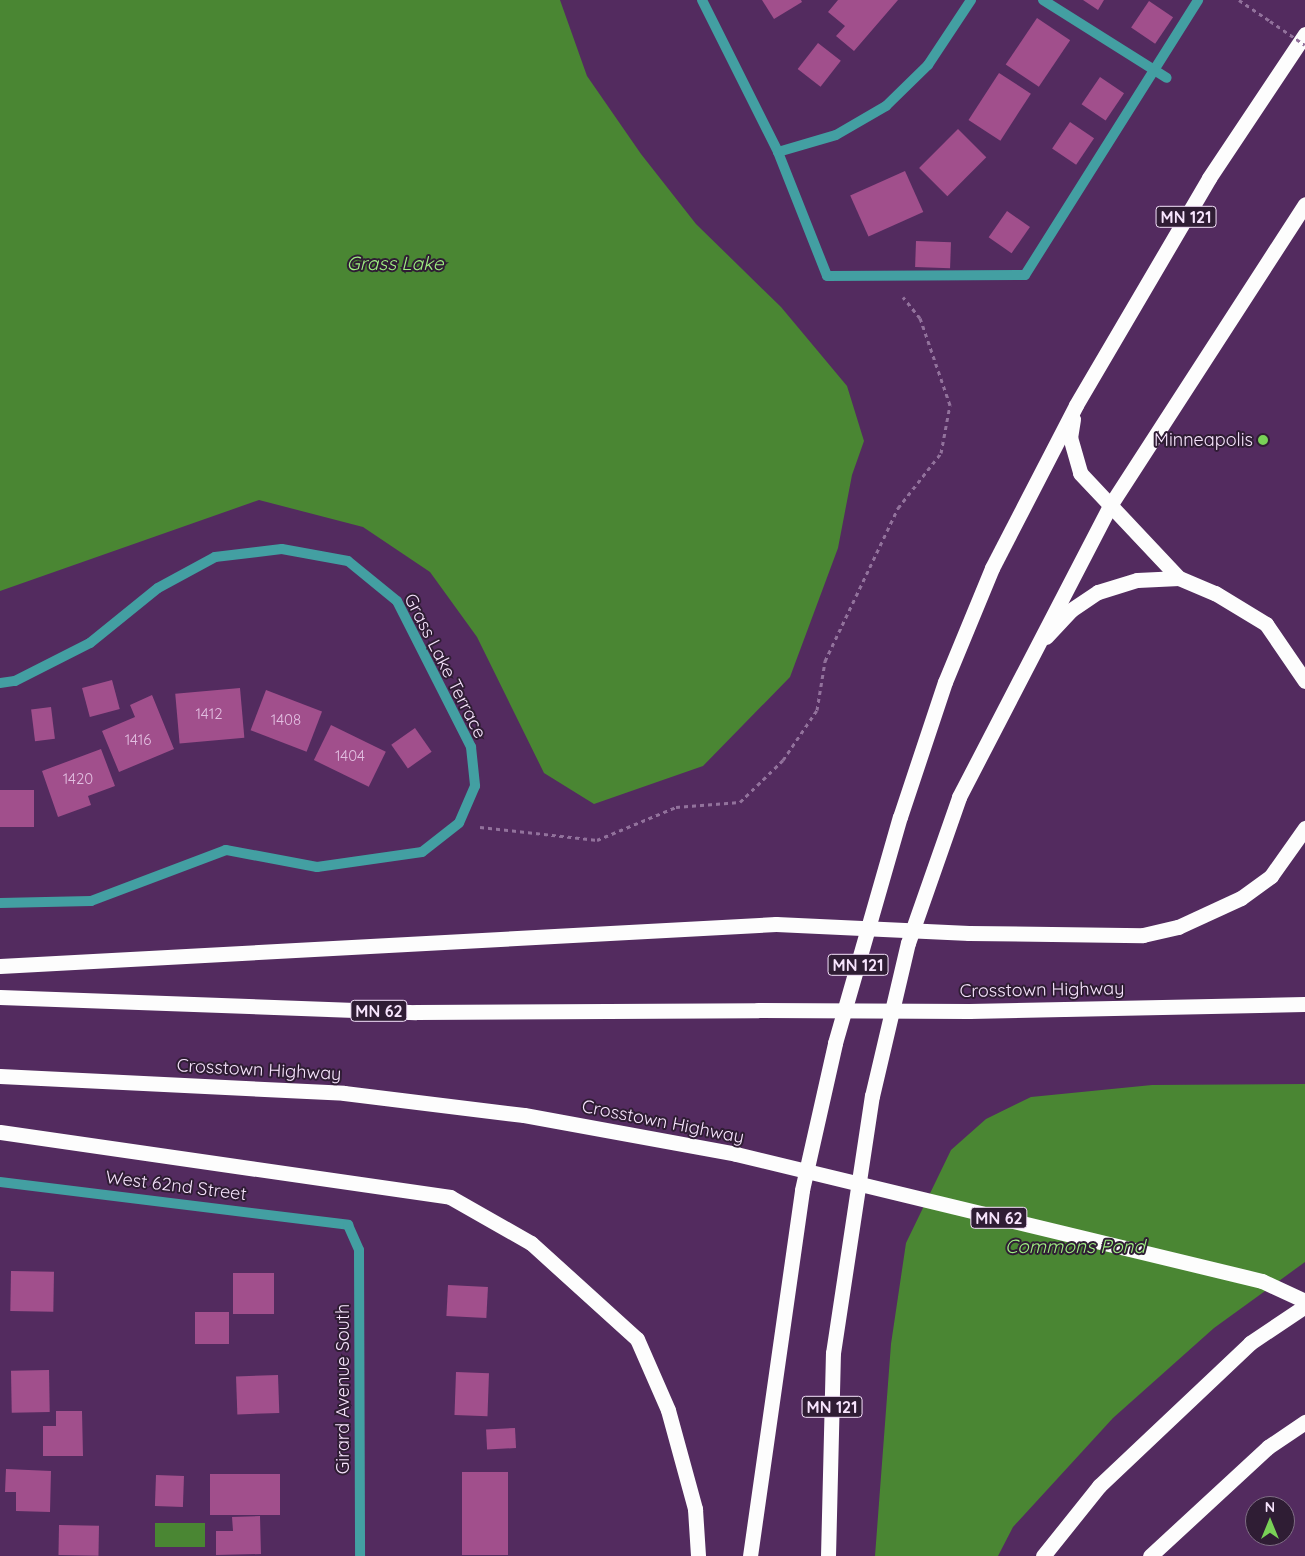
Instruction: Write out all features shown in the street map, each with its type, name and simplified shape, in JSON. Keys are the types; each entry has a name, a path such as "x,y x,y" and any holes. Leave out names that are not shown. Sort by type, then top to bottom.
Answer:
{"highway":[{"name":"MN 121","path":"750,1556 783,1304 802,1190 838,1034 900,817 945,682 992,568 1076,405 1209,178 1305,34"},
{"name":"MN 121","path":"828,1556 833,1353 872,1096 908,943 959,797 1031,652 1111,504 1305,204"},
{"path":"1076,405 1070,437 1080,473 1179,578 1215,593 1266,624 1305,681"},
{"path":"1031,652 1071,610 1098,592 1137,580 1179,578"},
{"path":"0,966 776,924 969,933 1143,935 1178,927 1241,898 1271,876 1305,828"},
{"name":"Crosstown Highway","path":"0,997 416,1012 969,1011 1305,1004"},
{"name":"Crosstown Highway","path":"0,1076 344,1093 524,1115 736,1154 1262,1281 1305,1289"},
{"path":"0,1132 450,1197 531,1243 637,1339 668,1410 696,1509 698,1556"},
{"path":"1262,1281 1305,1301"},
{"path":"1043,1556 1099,1486 1250,1343 1305,1306"},
{"path":"1150,1556 1268,1447 1305,1422"}],"street":[{"path":"702,0 778,152 827,276 1024,275 1152,68 1198,0"},
{"path":"778,152 836,135 886,106 928,65 971,0"},
{"path":"1043,0 1167,78"},
{"name":"Grass Lake Terrace","path":"0,683 15,681 90,643 158,588 215,557 282,549 348,561 398,601 471,746 475,786 459,823 422,852 317,867 226,850 91,901 0,903"},
{"name":"West 62nd Street","path":"0,1182 348,1224"},
{"name":"Girard Avenue South","path":"348,1224 359,1250 360,1556"}],"path":[{"path":"1239,0 1305,45"},
{"path":"459,823 508,833 597,840 676,807 740,802 783,760 817,710 825,661 898,508 941,453 950,405 938,362 920,318 887,276"}],"water":[{"name":"Grass Lake","path":"0,0 560,0 587,76 641,154 696,224 781,307 847,386 864,441 852,475 838,548 790,677 703,766 594,804 544,773 477,637 430,572 363,527 259,500 0,591"},
{"name":"Commons Pond","path":"1305,1084 1305,1262 1214,1328 1113,1418 1013,1527 998,1556 875,1556 891,1344 906,1243 951,1150 986,1119 1031,1097 1152,1085"},
{"path":"155,1523 205,1523 205,1547 155,1547"}],"building":[{"path":"762,0 801,0 802,2 774,19"},
{"path":"838,0 898,0 854,51 836,36 845,26 828,12"},
{"path":"1083,0 1104,0 1098,10"},
{"path":"1149,1 1173,17 1155,44 1131,28"},
{"path":"1037,18 1070,40 1039,87 1006,64"},
{"path":"818,43 841,61 821,87 798,69"},
{"path":"999,73 1031,94 1000,141 969,120"},
{"path":"1100,77 1124,93 1106,121 1082,104"},
{"path":"1070,122 1094,138 1076,165 1052,149"},
{"path":"958,129 986,157 947,196 919,168"},
{"path":"905,171 923,212 868,237 850,195"},
{"path":"1007,211 1030,227 1012,253 989,237"},
{"path":"916,241 951,242 950,268 915,267"},
{"path":"112,680 120,709 90,717 82,688"},
{"path":"240,688 244,738 180,743 175,694"},
{"path":"266,690 322,712 307,752 251,730"},
{"path":"152,695 174,749 119,772 102,731 135,717 130,705"},
{"path":"51,707 55,739 35,741 31,709"},
{"path":"331,725 386,752 369,787 314,760"},
{"path":"415,728 432,752 408,768 391,745"},
{"path":"101,749 115,786 88,796 91,805 58,817 42,771"},
{"path":"0,790 34,790 34,827 0,827"},
{"path":"11,1271 54,1272 53,1312 10,1311"},
{"path":"233,1273 274,1273 274,1314 233,1314"},
{"path":"448,1285 488,1287 486,1318 446,1316"},
{"path":"195,1312 229,1312 229,1344 195,1344"},
{"path":"49,1370 50,1412 12,1413 11,1371"},
{"path":"456,1372 489,1373 487,1416 454,1415"},
{"path":"278,1375 279,1413 237,1414 236,1376"},
{"path":"56,1411 82,1411 83,1456 43,1456 43,1426 56,1426"},
{"path":"515,1428 516,1448 487,1449 486,1430"},
{"path":"6,1469 51,1471 50,1512 16,1511 16,1492 5,1492"},
{"path":"462,1472 508,1472 508,1555 462,1555"},
{"path":"210,1474 280,1474 280,1515 210,1515"},
{"path":"156,1475 184,1476 183,1507 155,1506"},
{"path":"260,1516 261,1554 216,1555 216,1531 233,1531 232,1517"},
{"path":"59,1525 99,1526 98,1556 58,1555"}],"place":[{"name":"Minneapolis","path":"1263,440"}]}
